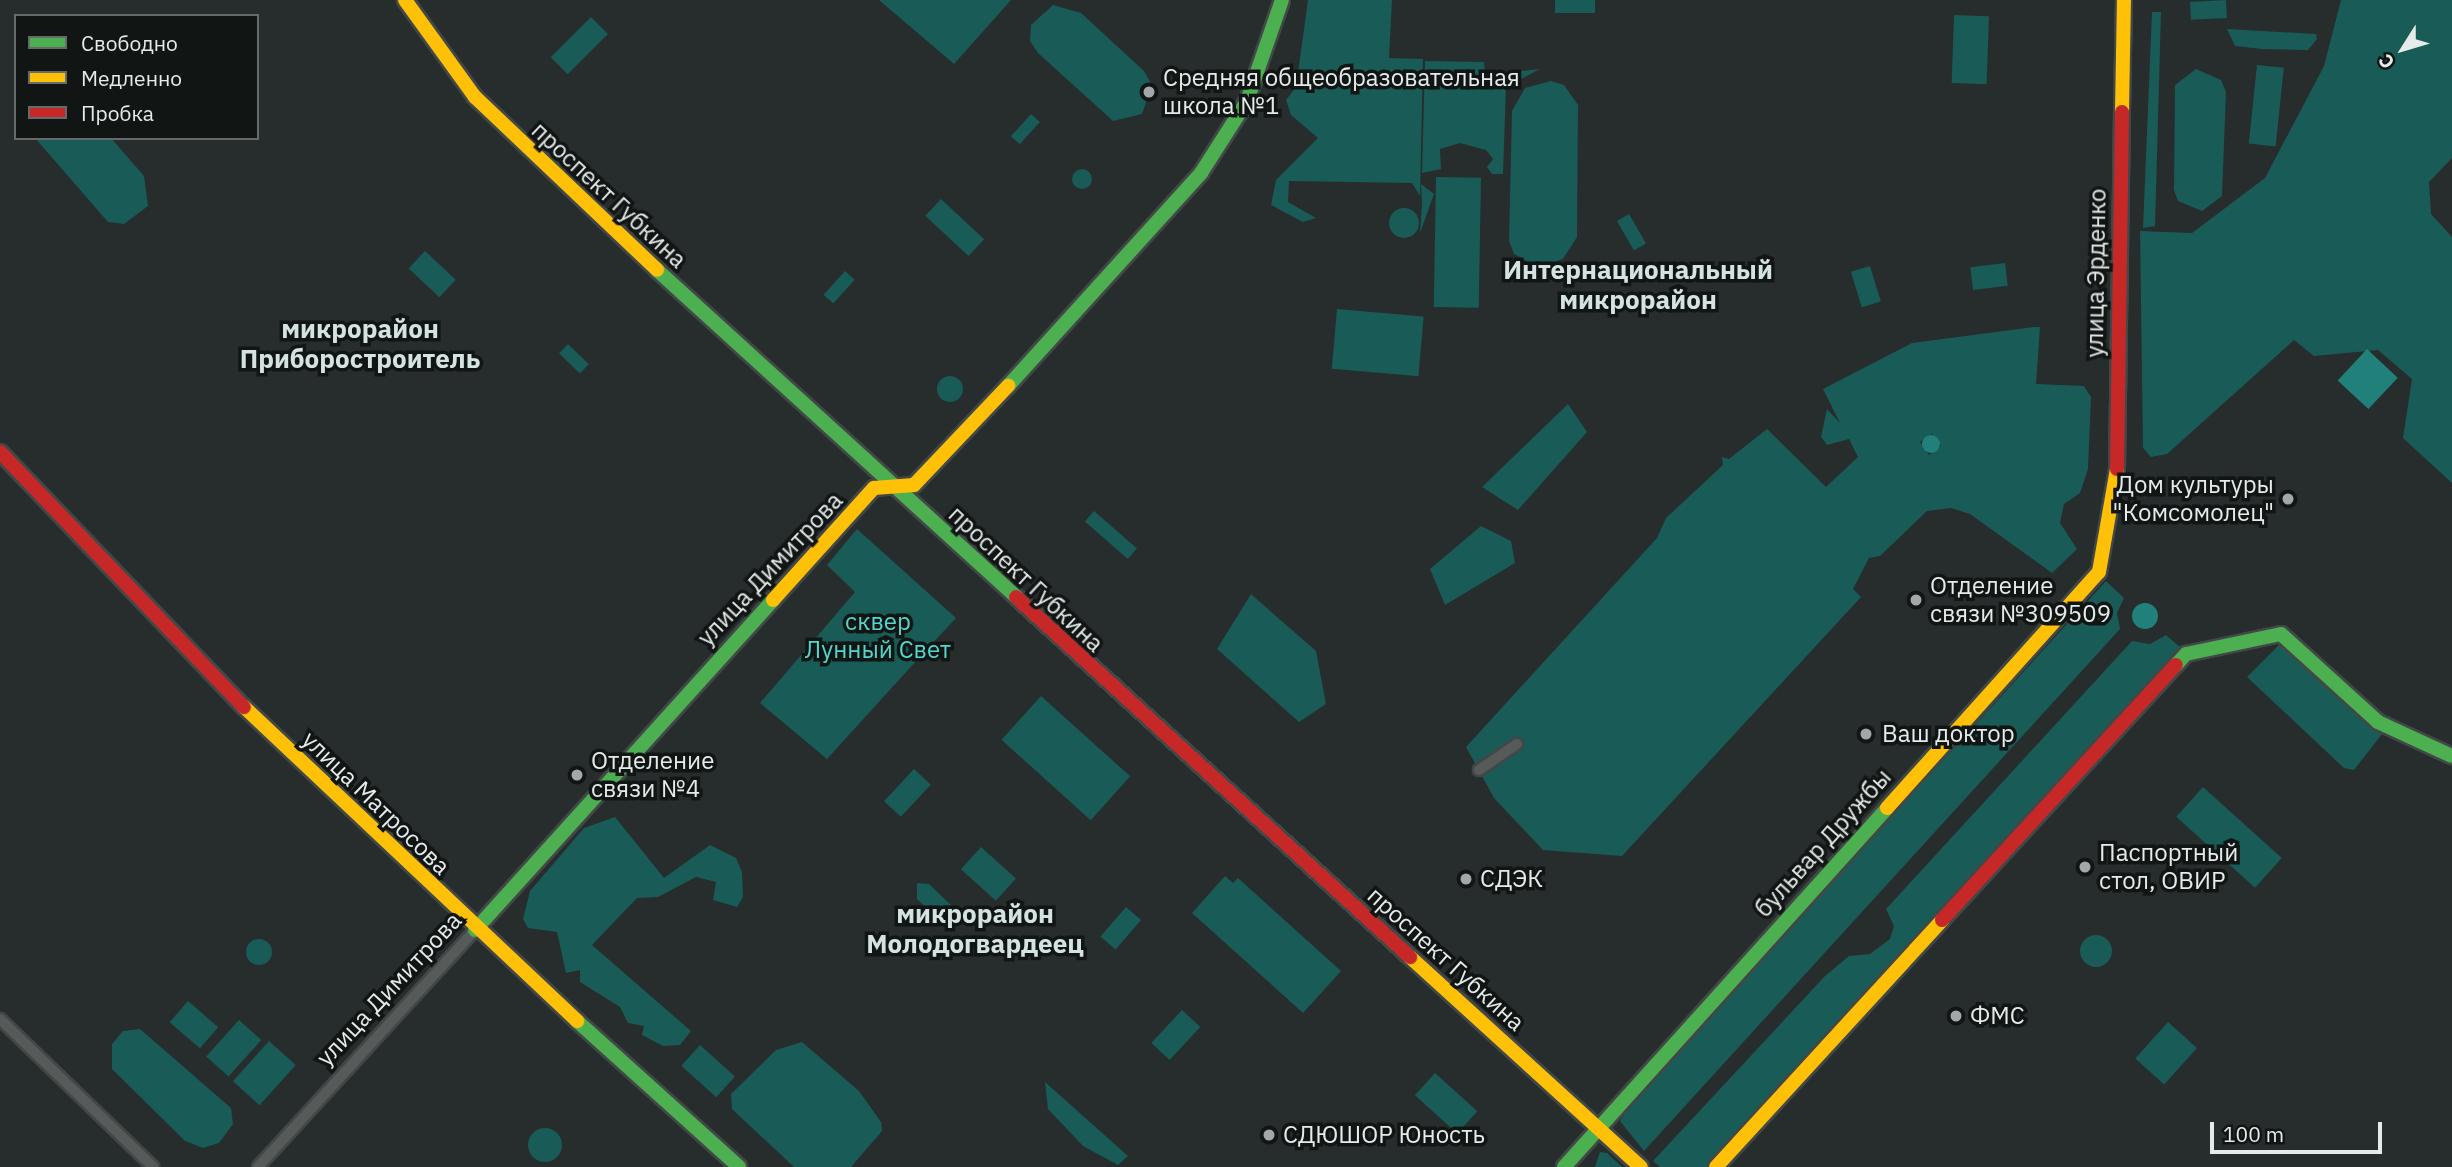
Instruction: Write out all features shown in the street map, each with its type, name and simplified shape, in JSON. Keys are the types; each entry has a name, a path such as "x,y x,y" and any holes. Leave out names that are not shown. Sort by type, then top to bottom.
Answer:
{"main road":[{"name":"проспект Губкина","path":"405,0 511,135 894,488 1641,1167"},
{"name":"улица Димитрова","path":"475,930 874,488 914,485 933,469 1201,173 1247,101 1282,0"},
{"name":"улица Эрденко","path":"2110,546 2116,500 2124,0"},
{"name":"улица Матросова","path":"0,452 164,629 475,930 739,1167"},
{"name":"бульвар Дружбы","path":"1569,1162 2090,585 2110,546"},
{"path":"1716,1167 2178,658 2270,634 2289,640 2378,722 2452,756"}],"street":[{"path":"1479,770 1517,744"},
{"name":"улица Димитрова","path":"258,1167 475,930"},
{"path":"0,1019 153,1167"}],"green space":[{"path":"879,0 1011,0 954,64"},
{"path":"1308,0 1392,0 1389,58 1423,59 1420,196 1412,183 1289,181 1288,202 1316,218 1303,222 1271,205 1276,180 1318,138 1291,115 1286,100 1296,87"},
{"path":"1555,0 1595,0 1595,13 1555,13"},
{"path":"2226,0 2227,18 2191,20 2190,2"},
{"path":"2341,0 2452,0 2452,158 2429,182 2431,214 2452,237 2452,483 2403,438 2412,379 2378,350 2314,356 2294,340 2167,454 2151,457 2143,448 2140,231 2192,233 2265,178 2324,66"},
{"path":"1053,5 1081,13 1144,71 1152,85 1142,114 1113,121 1038,53 1030,41 1031,25"},
{"path":"2152,12 2161,12 2155,226 2143,228"},
{"path":"1954,15 1989,16 1987,84 1952,83"},
{"path":"591,17 608,34 568,74 551,57"},
{"path":"2227,29 2316,34 2317,39 2308,50 2235,46"},
{"path":"1425,61 1484,62 1485,72 1493,74 1540,69 1506,87 1503,174 1492,174 1487,167 1493,159 1486,150 1460,143 1440,149 1441,169 1422,173"},
{"path":"2257,65 2284,68 2276,146 2249,144"},
{"path":"2196,69 2221,80 2226,92 2222,196 2202,211 2178,201 2174,190 2175,85"},
{"path":"1551,81 1564,85 1578,105 1577,237 1563,259 1538,267 1514,254 1509,241 1512,111 1525,88"},
{"path":"1031,114 1040,122 1020,144 1011,136"},
{"path":"37,140 113,140 144,176 148,206 124,224 108,222"},
{"path":"1082,169 1089,172 1092,179 1089,186 1082,189 1075,186 1072,179 1075,172"},
{"path":"1436,177 1481,178 1479,308 1434,307"},
{"path":"1421,184 1434,194 1420,233 1422,204"},
{"path":"941,199 984,239 968,256 925,216"},
{"path":"1404,208 1410,209 1418,217 1418,229 1410,237 1404,238 1398,237 1390,229 1389,223 1390,217 1398,209"},
{"path":"1629,214 1646,243 1634,250 1617,221"},
{"path":"425,251 456,280 439,297 409,269"},
{"path":"2005,263 2008,286 1973,290 1970,267"},
{"path":"1870,266 1881,301 1862,307 1851,272"},
{"path":"845,271 855,280 833,303 824,295"},
{"path":"1337,309 1424,317 1418,376 1332,369"},
{"path":"2040,327 2036,384 2084,386 2091,397 2088,469 2080,493 2064,504 2060,523 2077,549 2052,573 1970,514 1951,508 1927,511 1880,556 1869,558 1853,589 1861,597 1622,856 1543,850 1494,798 1466,747 1657,538 1666,518 1723,465 1722,457 1729,459 1767,429 1826,487 1858,457 1849,439 1827,445 1821,437 1827,409 1840,423 1823,389 1912,343","holes":["1932,434 1941,446 1929,455 1920,442"]},
{"path":"568,344 589,364 580,373 559,353"},
{"path":"950,376 959,380 963,389 959,398 950,402 941,398 937,389 941,380"},
{"path":"1568,404 1587,432 1518,510 1482,487"},
{"path":"1094,511 1137,548 1128,559 1085,522"},
{"path":"1481,526 1511,541 1515,563 1445,605 1430,569"},
{"name":"сквер Лунный Свет","path":"857,529 956,618 930,646 942,662 927,649 827,759 760,703 855,592 827,565"},
{"path":"2106,581 2124,598 2117,613 2120,629 1644,1151 1620,1121 1633,1101"},
{"path":"1251,594 1316,651 1326,704 1299,722 1217,649"},
{"path":"2166,635 2180,647 1707,1167 1660,1167 1653,1161 1825,976 1849,956 1870,954 1890,939 1894,926 1886,909 2132,641 2150,644"},
{"path":"2281,643 2382,734 2354,770 2344,768 2247,677"},
{"path":"1041,696 1130,776 1091,820 1002,740"},
{"path":"914,769 931,785 901,817 884,801"},
{"path":"2203,787 2282,858 2255,888 2176,817"},
{"path":"615,817 664,878 710,845 736,858 742,872 743,897 737,907 713,900 716,882 696,877 658,897 637,898 592,945 691,1031 680,1045 663,1046 642,1035 644,1026 628,1023 620,1007 580,982 580,970 566,973 557,932 528,928 523,919 530,891 584,828"},
{"path":"981,847 1016,878 996,901 961,869"},
{"path":"1225,876 1233,883 1238,878 1341,971 1303,1013 1192,913"},
{"path":"917,883 929,884 951,905 951,921 940,921 917,899"},
{"path":"1126,907 1141,920 1116,950 1100,936"},
{"path":"2096,935 2107,940 2112,951 2107,962 2096,967 2085,962 2080,951 2085,940"},
{"path":"259,939 268,943 272,952 268,961 259,965 250,961 246,952 250,943"},
{"path":"188,1001 218,1027 200,1048 170,1022"},
{"path":"1182,1010 1200,1027 1170,1060 1151,1043"},
{"path":"239,1020 261,1040 229,1076 206,1056"},
{"path":"2168,1022 2197,1048 2164,1085 2135,1058"},
{"path":"140,1029 231,1108 233,1124 219,1143 203,1148 185,1141 112,1069 112,1044 123,1031"},
{"path":"269,1041 296,1065 260,1105 233,1081"},
{"path":"802,1042 859,1091 881,1122 882,1131 851,1167 794,1167 732,1109 731,1094 776,1050"},
{"path":"700,1045 735,1076 716,1097 681,1066"},
{"path":"1435,1073 1477,1111 1457,1133 1415,1095"},
{"path":"1045,1082 1128,1156 1118,1165 1083,1146 1048,1109"},
{"path":"545,1128 557,1133 562,1145 557,1157 545,1162 533,1157 528,1145 533,1133"},
{"path":"1600,1152 1607,1153 1622,1167 1595,1167"}],"shaded area":[{"path":"2367,349 2398,378 2368,409 2338,380"},
{"path":"1927,435 1935,435 1940,444 1938,451 1927,453 1922,448 1922,440"},
{"path":"2145,603 2154,607 2158,616 2154,625 2145,629 2136,625 2132,616 2136,607"}],"traffic: fast":[{"path":"1008,386 1201,173 1247,101 1282,0"},
{"path":"657,270 1016,597"},
{"path":"475,930 773,600"},
{"path":"2176,665 2186,654 2281,634 2378,722 2452,756"},
{"path":"1564,1167 1887,808"},
{"path":"577,1021 739,1167"}],"traffic: slow":[{"path":"405,0 475,97 657,270"},
{"path":"2122,112 2124,0"},
{"path":"773,600 874,488 914,485 1008,386"},
{"path":"1887,808 2099,572 2117,469"},
{"path":"244,707 577,1021"},
{"path":"1716,1167 1942,920"},
{"path":"1410,957 1641,1167"}],"traffic: jam":[{"path":"2117,469 2122,112"},
{"path":"0,452 244,707"},
{"path":"1016,597 1410,957"},
{"path":"1942,920 2176,665"}],"place":[{"name":"Средняя общеобразовательная школа №1","path":"1149,92"},
{"name":"Дом культуры \"Комсомолец\"","path":"2288,499"},
{"name":"Отделение связи №309509","path":"1916,600"},
{"name":"Ваш доктор","path":"1866,734"},
{"name":"Отделение связи №4","path":"577,775"},
{"name":"Паспортный стол, ОВИР","path":"2085,867"},
{"name":"СДЭК","path":"1466,879"},
{"name":"ФМС","path":"1956,1016"},
{"name":"СДЮШОР Юность","path":"1269,1135"}],"district":[{"name":"Интернациональный микрорайон","path":"1638,285"},
{"name":"микрорайон Приборостроитель","path":"360,344"},
{"name":"микрорайон Молодогвардеец","path":"975,929"}]}
